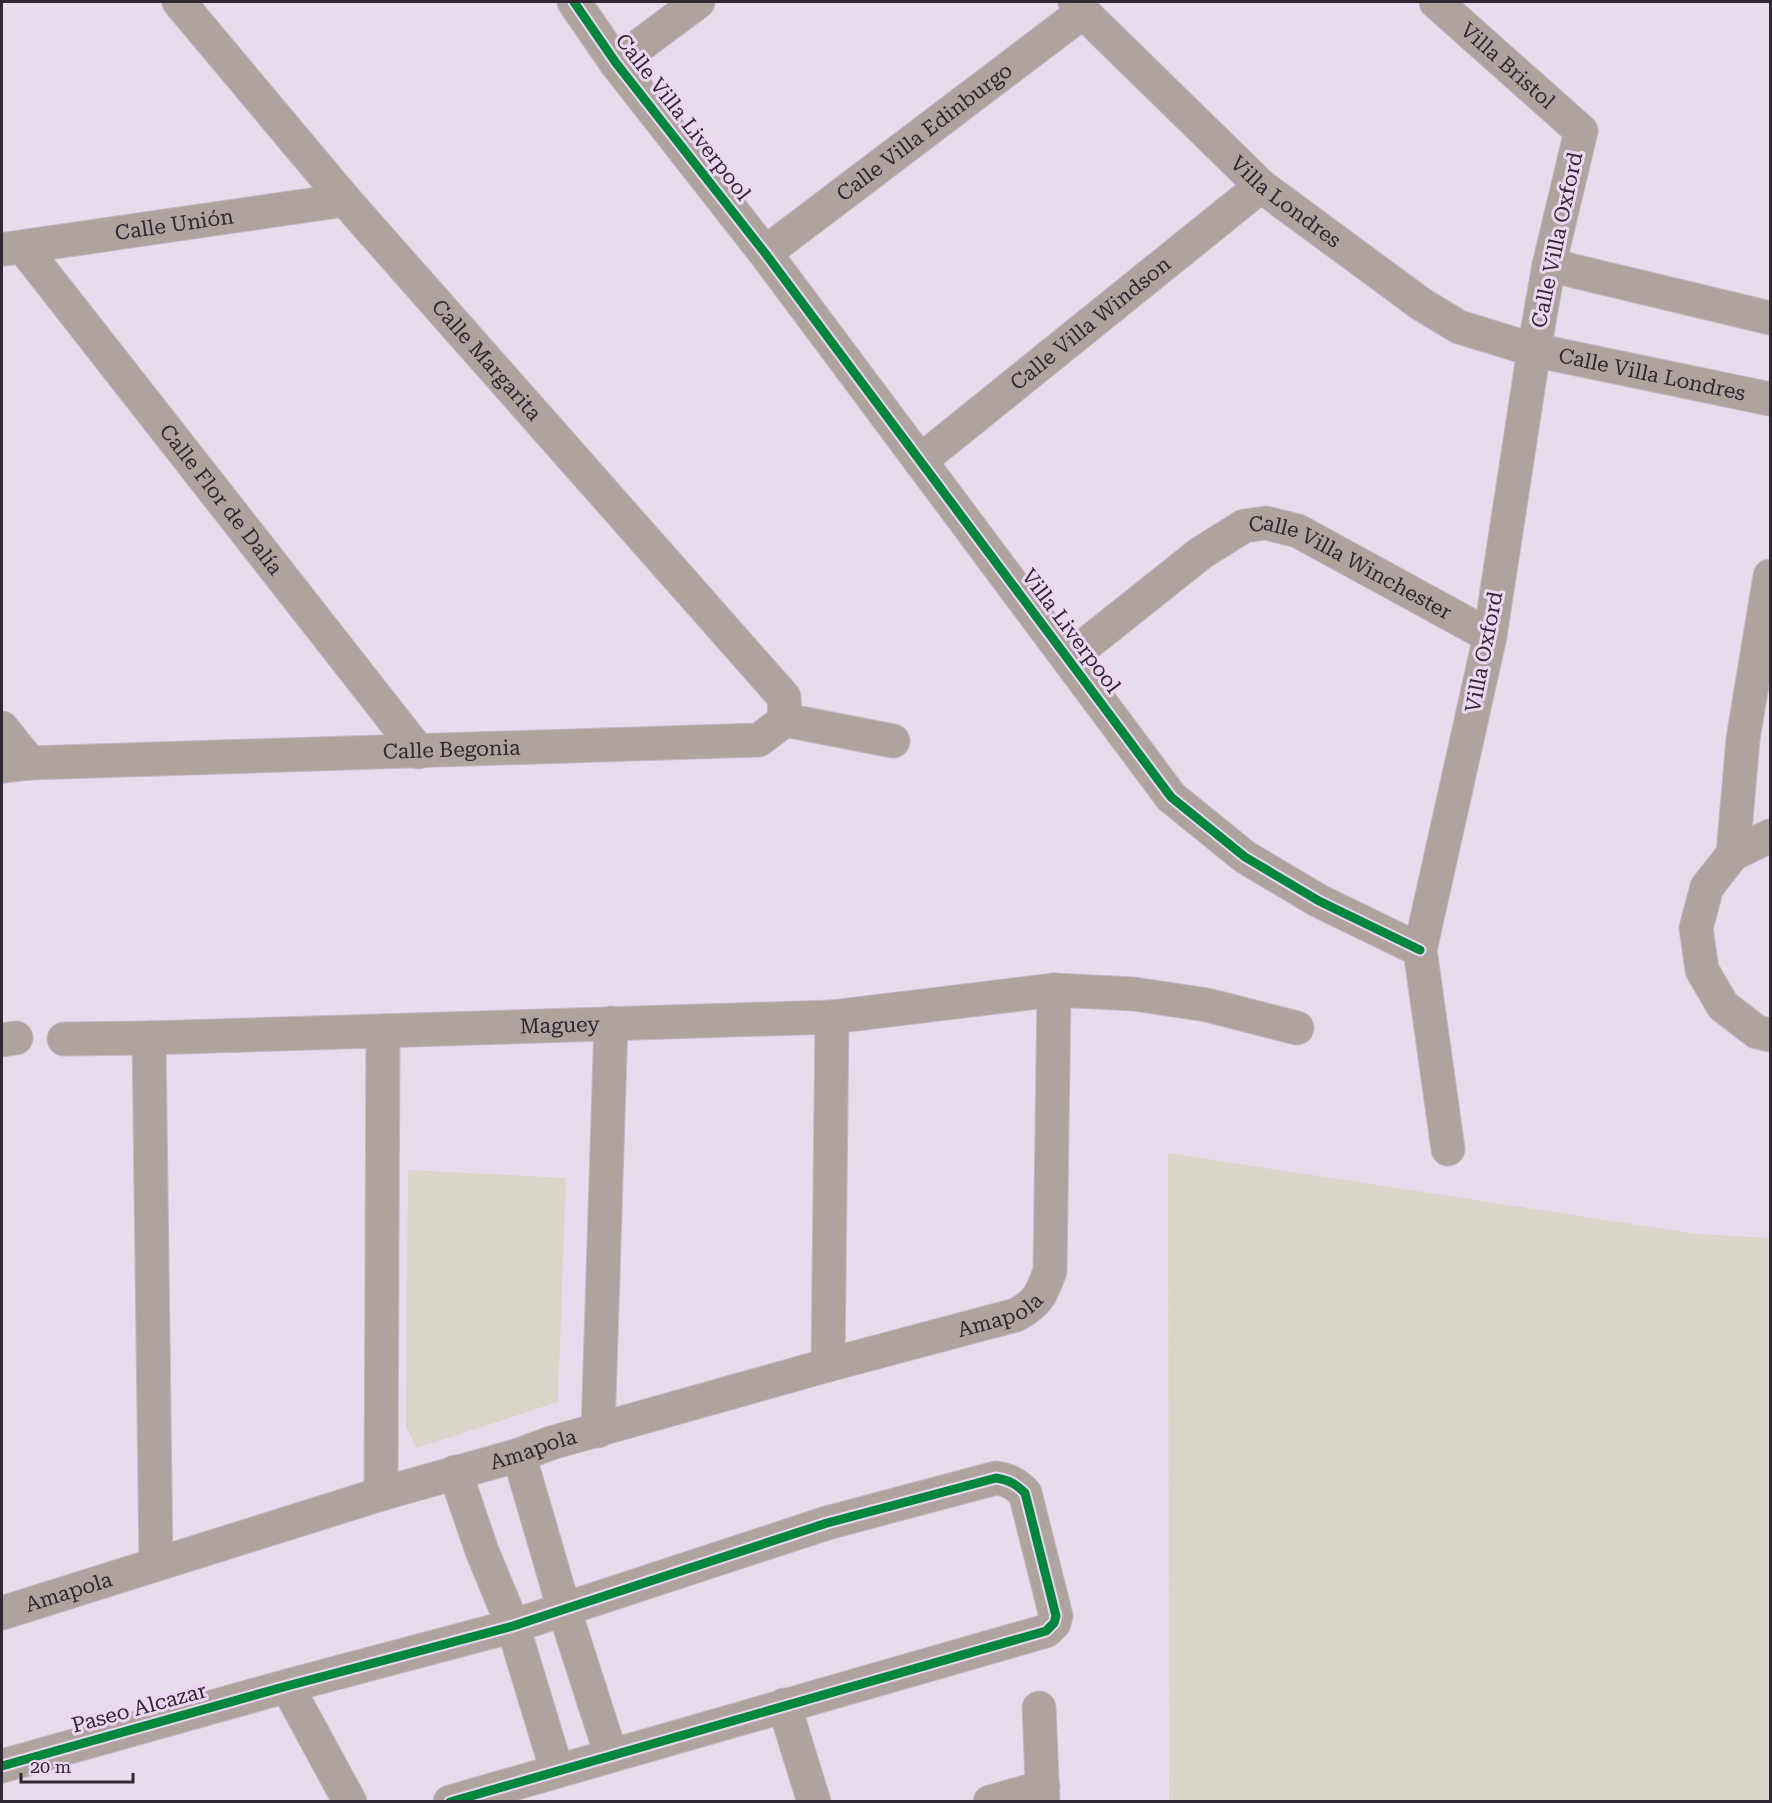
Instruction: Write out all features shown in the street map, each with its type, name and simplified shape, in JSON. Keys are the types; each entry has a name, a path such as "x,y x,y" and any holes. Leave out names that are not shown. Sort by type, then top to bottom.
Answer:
{"street":[{"name":"Calle Margarita","path":"179,2 345,200 784,697 785,720"},
{"name":"Calle Villa Liverpool","path":"574,2 616,63 765,253"},
{"path":"616,63 698,2"},
{"name":"Villa Bristol","path":"1436,2 1581,130"},
{"name":"Villa Londres","path":"1079,7 1261,186 1421,304 1459,327 1534,350"},
{"name":"Calle Villa Edinburgo","path":"765,253 1079,7"},
{"name":"Calle Villa Oxford","path":"1534,350 1549,265 1581,130"},
{"name":"Calle Villa Windson","path":"920,461 1261,186"},
{"name":"Calle Unión","path":"12,248 345,200"},
{"name":"Calle Flor de Dalía","path":"12,248 419,752"},
{"name":"Villa Liverpool","path":"765,253 1171,797 1245,858 1319,901 1420,950"},
{"path":"1549,265 1770,318"},
{"name":"Calle Villa Londres","path":"1534,350 1770,399"},
{"name":"Villa Oxford","path":"1420,950 1490,636 1534,350"},
{"name":"Calle Villa Winchester","path":"1069,658 1201,553 1244,526 1266,523 1298,531 1490,636"},
{"path":"1733,854 1743,739 1770,576"},
{"path":"785,720 893,741"},
{"name":"Calle Begonia","path":"16,765 759,740 785,720"},
{"path":"2,728 16,765"},
{"path":"1770,836 1733,854 1707,887 1696,928 1702,970 1723,1006 1757,1032 1770,1035"},
{"path":"1420,950 1448,1149"},
{"name":"Maguey","path":"64,1039 832,1017 1054,990 1134,994 1207,1005 1297,1028"},
{"name":"Amapola","path":"2,1612 381,1494 519,1455 551,1443 1016,1315 1032,1306 1042,1293 1050,1271 1054,990"},
{"path":"828,1365 832,1017"},
{"path":"598,1431 611,1023"},
{"path":"381,1494 383,1031"},
{"path":"149,1038 156,1564"},
{"path":"519,1455 564,1609 611,1755"},
{"path":"455,1472 482,1551 513,1626 557,1771"},
{"name":"Paseo Alcazar","path":"2,1766 287,1686 513,1626 827,1523 996,1478 1008,1480 1017,1485 1024,1493 1056,1616 1050,1628 784,1705"},
{"path":"287,1686 350,1802"},
{"path":"450,1802 784,1705 814,1802"},
{"path":"990,1802 1043,1794 1039,1708"}],"shaded area":[{"path":"1168,1153 1697,1234 1770,1238 1770,1801 1169,1801"},
{"path":"408,1170 566,1178 558,1402 417,1448 406,1427"}],"cycle path":[{"path":"574,2 616,63 765,253 1171,797 1245,857 1319,901 1420,950"},
{"path":"2,1766 287,1686 513,1626 827,1523 996,1478 1012,1483 1025,1493 1056,1616 1054,1623 1046,1631 450,1802"}]}
